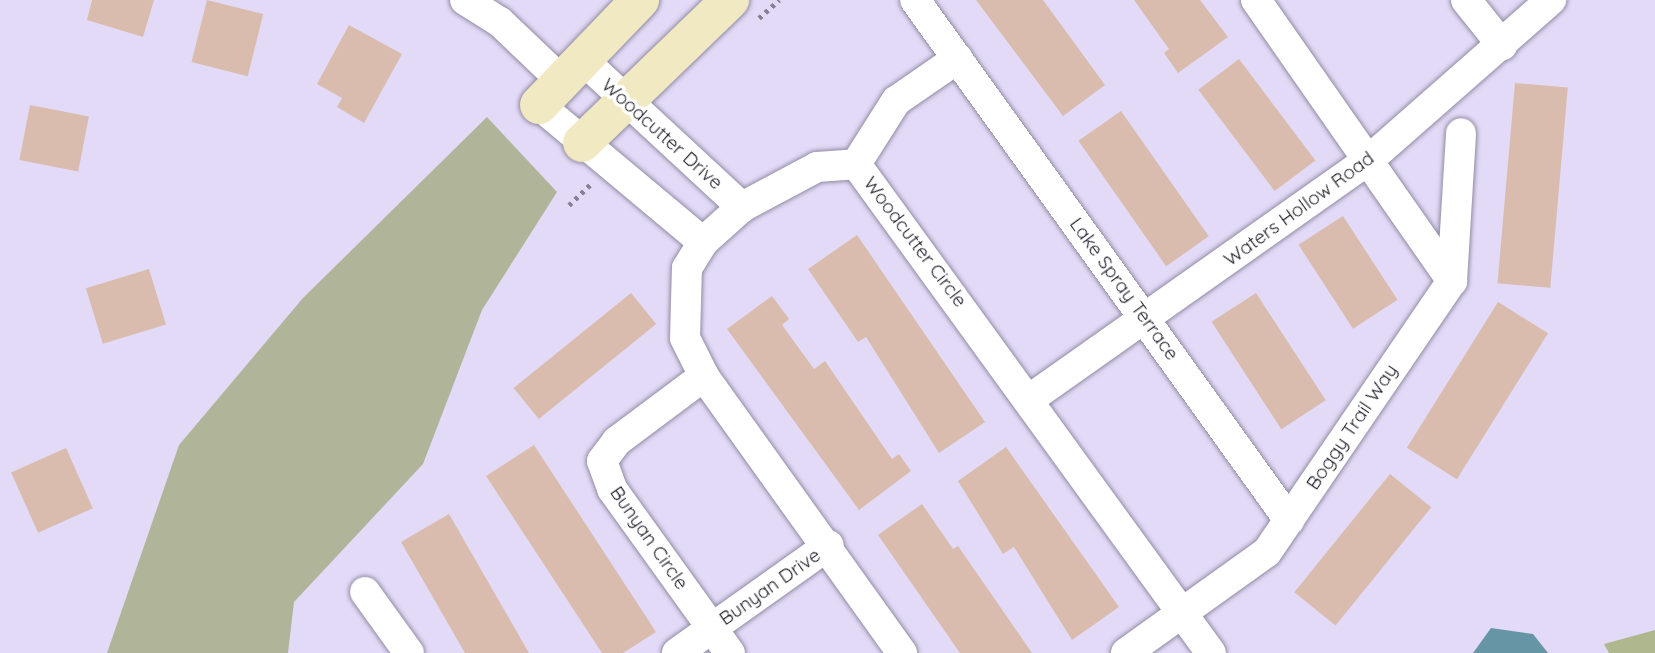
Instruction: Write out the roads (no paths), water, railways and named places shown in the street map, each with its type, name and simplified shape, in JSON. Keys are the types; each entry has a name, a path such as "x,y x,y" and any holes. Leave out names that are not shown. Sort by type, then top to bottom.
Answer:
{"street":[{"path":"465,0 500,22 561,82 582,144 702,242"},
{"path":"561,82 640,0"},
{"path":"582,144 730,0"},
{"name":"Lake Spray Terrace","path":"915,0 1289,520"},
{"path":"1256,0 1371,158 1452,281"},
{"path":"1466,0 1502,45"},
{"name":"Waters Hollow Road","path":"1031,398 1371,158 1551,0"},
{"path":"856,164 896,102 958,58"},
{"name":"Woodcutter Drive","path":"561,82 624,101 742,207"},
{"path":"1452,281 1461,133"},
{"name":"Woodcutter Circle","path":"902,653 829,545 704,376 685,338 682,300 687,268 702,242 742,207 817,167 856,164 1031,398 1211,653"},
{"name":"Boggy Trail Way","path":"1126,653 1267,552 1452,281"},
{"name":"Bunyan Circle","path":"704,376 617,441 602,461 612,489 730,653"},
{"name":"Bunyan Drive","path":"677,653 829,545"},
{"path":"365,592 409,653"}],"water":[{"path":"1491,628 1533,634 1548,653 1473,653"}]}
